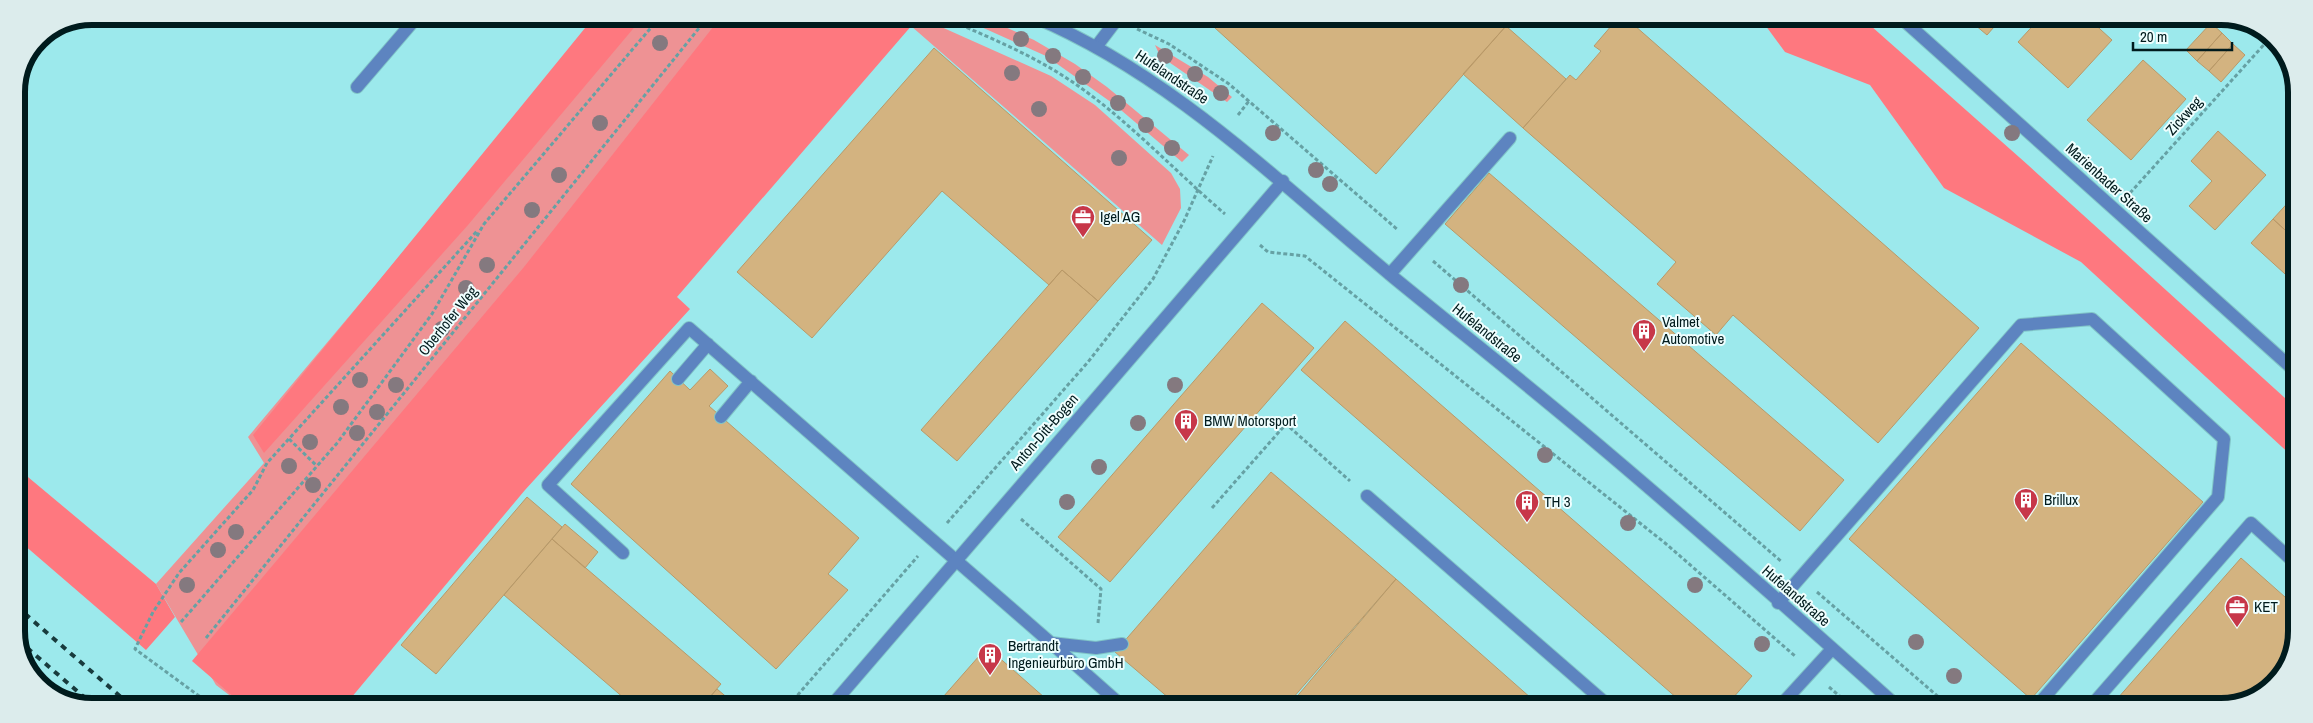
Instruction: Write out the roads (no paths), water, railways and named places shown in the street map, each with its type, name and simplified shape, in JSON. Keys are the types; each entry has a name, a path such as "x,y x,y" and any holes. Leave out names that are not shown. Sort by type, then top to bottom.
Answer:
{"street":[{"path":"357,87 411,25"},
{"name":"Hufelandstraße","path":"1051,25 1096,47 1173,95 1282,181 1390,274 1608,453 1888,698"},
{"path":"1096,47 1112,25"},
{"name":"Marienbader Straße","path":"1909,25 2288,365"},
{"path":"1390,274 1510,138"},
{"name":"Anton-Ditt-Bogen","path":"838,698 1282,181"},
{"path":"1778,603 2021,325 2092,319 2224,439 2218,497 2043,698"},
{"path":"623,553 548,485 689,328 1113,698"},
{"path":"678,379 708,344"},
{"path":"721,417 751,381"},
{"path":"1367,496 1600,698"},
{"path":"2098,698 2251,523 2288,557"},
{"path":"1051,643 1096,648 1122,644"},
{"path":"1787,698 1832,649"}],"railway":[{"path":"25,614 122,698"},
{"path":"28,648 84,697"}],"place":[{"name":"Igel AG","path":"1083,238"},
{"name":"Valmet Automotive","path":"1644,352"},
{"name":"BMW Motorsport","path":"1186,442"},
{"name":"Brillux","path":"2026,521"},
{"name":"TH 3","path":"1527,523"},
{"name":"KET","path":"2237,628"},
{"name":"Bertrandt Ingenieurbüro GmbH","path":"990,676"}]}
